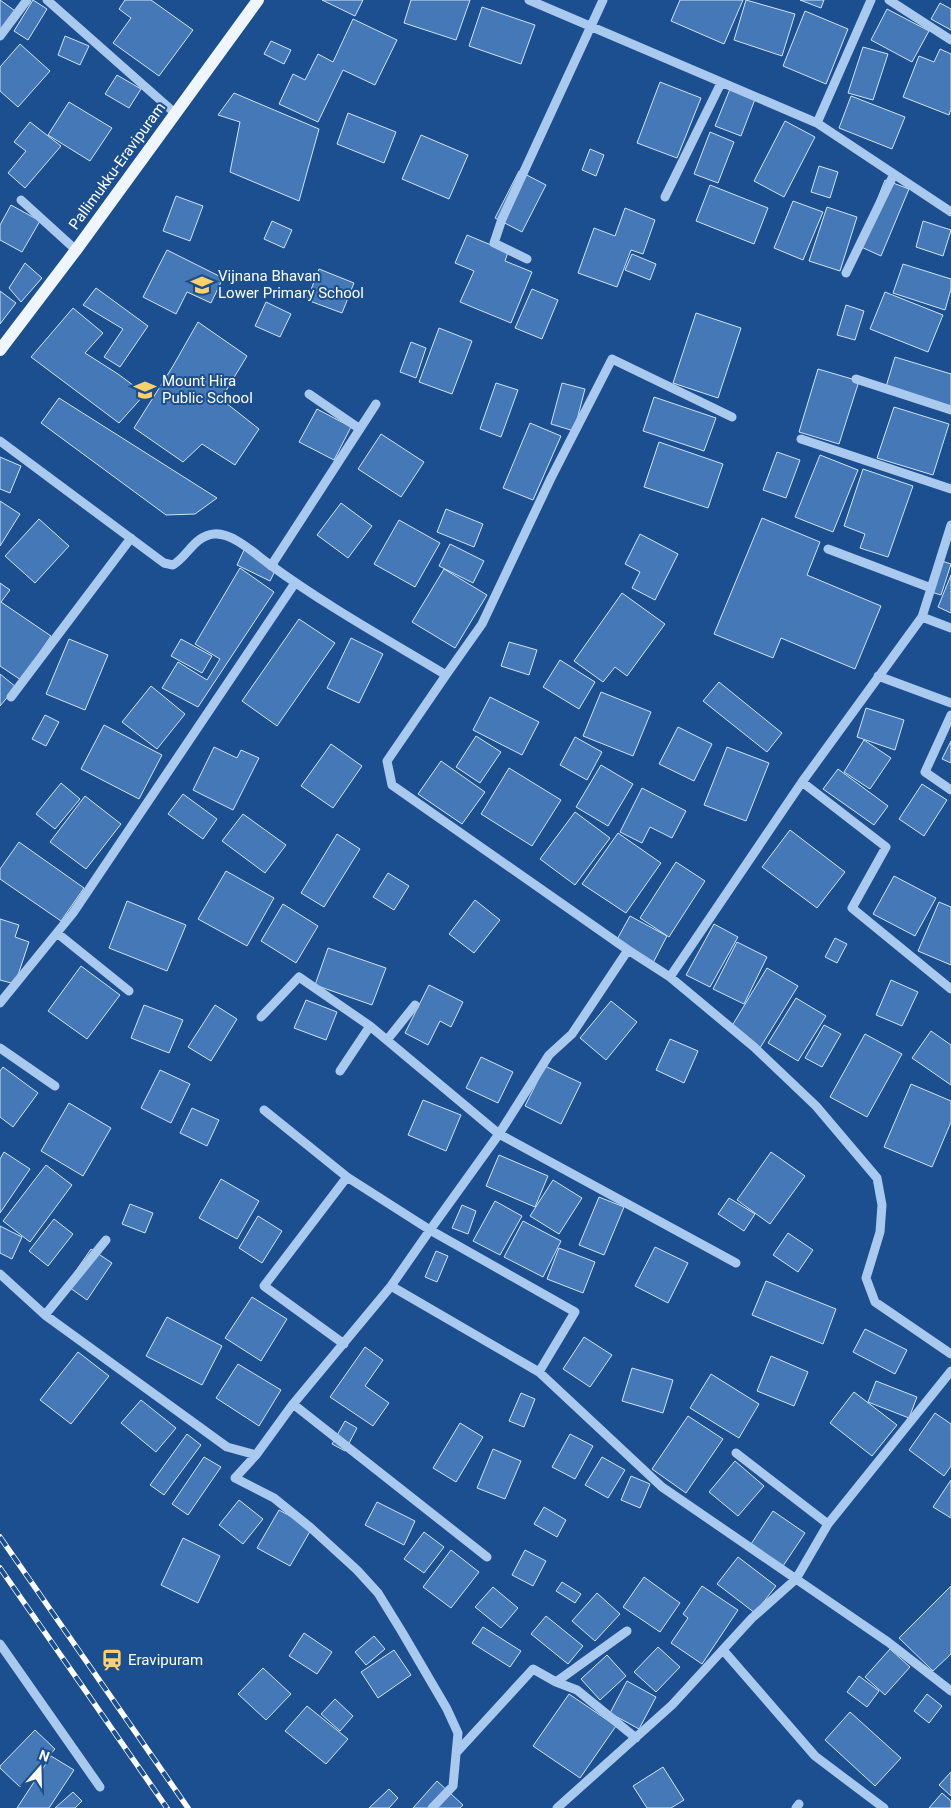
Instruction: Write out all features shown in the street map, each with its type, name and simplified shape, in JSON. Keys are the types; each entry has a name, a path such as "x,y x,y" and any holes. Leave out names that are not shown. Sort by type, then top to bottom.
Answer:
{"main road":[{"name":"Pallimukku-Eravipuram","path":"0,350 76,250 258,0"}],"street":[{"path":"0,36 27,0"},
{"path":"47,0 176,114"},
{"path":"529,0 817,123 951,212"},
{"path":"527,259 494,243 502,219 603,0"},
{"path":"817,123 871,0"},
{"path":"889,0 951,40"},
{"path":"666,197 721,83"},
{"path":"846,273 894,174"},
{"path":"21,200 76,250"},
{"path":"732,417 612,359 551,478 482,624 387,761 392,786 628,950 670,977 754,1047 816,1106 877,1178 882,1205 880,1232 866,1278 875,1302 951,1354"},
{"path":"856,379 951,410"},
{"path":"310,394 360,429"},
{"path":"271,566 376,404"},
{"path":"801,439 951,489"},
{"path":"0,441 164,563 173,565 182,560 198,539 214,534 230,536 295,583 446,675"},
{"path":"670,977 802,782 922,617 931,588 947,555 951,525"},
{"path":"11,698 130,538"},
{"path":"828,548 931,588"},
{"path":"0,1003 73,913 295,583"},
{"path":"922,617 951,628"},
{"path":"878,676 951,704"},
{"path":"951,715 924,772 951,790"},
{"path":"802,782 886,847 852,908 951,989"},
{"path":"57,933 129,991"},
{"path":"432,1808 453,1786 458,1733 447,1709 378,1593 357,1570 311,1528 274,1498 235,1478 256,1455 294,1404 391,1286 499,1134 549,1055 572,1034 628,950"},
{"path":"261,1017 299,977 370,1026 499,1134 736,1263"},
{"path":"387,1040 415,1004"},
{"path":"340,1071 370,1026"},
{"path":"0,1048 55,1086"},
{"path":"264,1110 347,1178 430,1230 575,1312 539,1372"},
{"path":"344,1344 264,1286 347,1178"},
{"path":"45,1314 106,1240"},
{"path":"0,1274 45,1314 226,1447 256,1455"},
{"path":"391,1286 539,1372 662,1487 888,1642 951,1691"},
{"path":"557,1808 672,1705 752,1618 796,1579 828,1524 951,1371"},
{"path":"294,1404 487,1557"},
{"path":"736,1453 828,1524"},
{"path":"556,1682 627,1631"},
{"path":"0,1644 100,1786"},
{"path":"723,1650 815,1756 884,1808"},
{"path":"456,1753 533,1668 556,1682 577,1690 636,1738"}],"building":[{"path":"0,0 18,13 0,36"},
{"path":"33,0 47,9 28,40 14,31"},
{"path":"125,0 151,0 193,30 159,76 113,43 131,18 119,9"},
{"path":"322,0 363,0 355,16"},
{"path":"411,0 470,0 456,40 404,23"},
{"path":"680,0 743,0 724,44 671,21"},
{"path":"746,0 795,14 782,56 734,40"},
{"path":"800,0 824,0 821,8"},
{"path":"940,3 951,9 951,30 931,19"},
{"path":"482,7 535,25 521,64 469,46"},
{"path":"887,9 929,31 912,62 871,40"},
{"path":"805,11 848,29 826,84 783,66"},
{"path":"353,19 397,40 375,85 343,70 318,122 279,104 293,74 305,80 318,54 333,62"},
{"path":"65,36 89,46 80,65 58,55"},
{"path":"271,41 291,50 284,64 264,54"},
{"path":"20,44 50,71 18,107 0,91 0,67"},
{"path":"863,47 888,54 873,100 848,93"},
{"path":"940,49 951,54 951,109 949,115 903,97 919,56 934,62"},
{"path":"117,75 141,89 129,108 105,94"},
{"path":"660,82 701,98 677,158 637,143"},
{"path":"732,84 757,94 741,136 715,126"},
{"path":"234,93 319,129 299,201 230,172 240,122 218,115"},
{"path":"851,96 905,117 892,149 839,128"},
{"path":"69,102 112,128 90,161 48,135"},
{"path":"348,113 396,132 384,163 337,144"},
{"path":"785,121 815,137 784,197 754,181"},
{"path":"30,122 61,146 25,188 8,173 26,151 14,142"},
{"path":"710,132 734,142 718,183 694,174"},
{"path":"421,135 468,155 449,199 402,179"},
{"path":"590,149 604,155 596,176 582,170"},
{"path":"819,166 838,172 830,198 811,192"},
{"path":"519,171 546,185 522,232 495,218"},
{"path":"885,180 909,189 881,256 859,246"},
{"path":"710,185 768,208 754,244 696,221"},
{"path":"176,196 203,206 190,241 163,231"},
{"path":"793,201 823,212 803,260 774,248"},
{"path":"11,205 40,221 22,252 0,240 0,225"},
{"path":"827,207 857,217 840,271 809,261"},
{"path":"625,208 655,220 643,254 631,250 617,287 578,273 594,228 615,236"},
{"path":"272,221 292,230 284,248 264,239"},
{"path":"923,221 951,230 943,256 916,247"},
{"path":"467,235 508,252 505,261 532,272 511,323 460,302 474,271 455,263"},
{"path":"167,250 223,278 211,303 187,292 176,314 143,297"},
{"path":"632,254 656,264 650,280 625,270"},
{"path":"25,263 42,278 21,302 9,288"},
{"path":"903,264 951,279 951,289 945,310 893,293"},
{"path":"319,269 354,283 342,313 307,300"},
{"path":"96,288 148,326 120,367 104,357 123,329 83,305"},
{"path":"532,289 558,300 542,339 515,328"},
{"path":"0,291 16,303 0,324"},
{"path":"885,292 943,315 928,352 870,329"},
{"path":"266,302 291,314 280,337 255,326"},
{"path":"846,305 864,311 855,340 837,335"},
{"name":"Mount Hira Public School","path":"73,308 103,333 85,353 145,394 119,423 31,357"},
{"path":"696,313 741,328 718,398 673,383"},
{"name":"Mount Hira Public School","path":"198,322 247,356 221,399 259,429 235,465 202,444 183,462 134,428"},
{"path":"439,328 472,341 452,394 419,382"},
{"path":"411,342 426,348 416,378 400,372"},
{"path":"895,357 951,374 951,410 885,390"},
{"path":"818,369 859,381 839,444 799,432"},
{"path":"496,383 518,390 501,437 480,429"},
{"path":"562,383 585,389 574,431 551,424"},
{"path":"654,397 716,418 704,451 643,431"},
{"path":"59,398 217,498 195,514 166,515 41,423"},
{"path":"894,407 949,424 933,475 877,458"},
{"path":"317,409 351,427 334,460 299,442"},
{"path":"530,423 561,436 533,500 503,488"},
{"path":"381,434 424,462 401,497 358,469"},
{"path":"659,442 723,464 708,508 644,487"},
{"path":"777,452 800,460 786,498 763,490"},
{"path":"820,455 858,470 833,532 795,517"},
{"path":"0,457 21,466 10,493 0,489"},
{"path":"863,469 913,486 888,557 860,548 865,534 844,526"},
{"path":"0,501 20,514 0,546"},
{"path":"341,503 372,526 348,558 317,535"},
{"path":"446,509 483,524 474,547 437,532"},
{"path":"762,518 820,542 807,575 881,606 855,669 781,638 773,658 714,634"},
{"path":"39,519 69,546 35,583 5,556"},
{"path":"399,520 440,543 415,587 374,564"},
{"path":"640,534 678,554 655,600 632,588 640,572 625,564"},
{"path":"450,544 484,561 473,583 439,566"},
{"path":"245,548 278,565 270,581 237,565"},
{"path":"939,560 951,564 941,595 928,591"},
{"path":"240,568 274,592 198,707 162,688 178,662 207,680 220,659 195,644"},
{"path":"444,569 487,595 455,648 412,622"},
{"path":"951,575 951,613 938,607"},
{"path":"0,583 10,590 1,602 51,636 21,680 0,666"},
{"path":"622,593 665,624 627,676 615,667 603,682 574,661"},
{"path":"299,619 335,643 277,726 242,701"},
{"path":"351,638 383,654 359,703 327,688"},
{"path":"69,639 108,655 85,710 46,694"},
{"path":"181,639 212,656 202,673 171,656"},
{"path":"509,642 537,650 529,675 501,666"},
{"path":"560,660 595,682 579,709 543,687"},
{"path":"0,674 16,687 0,706"},
{"path":"719,682 782,733 767,752 703,701"},
{"path":"151,686 185,714 157,749 122,722"},
{"path":"601,692 651,712 633,756 583,736"},
{"path":"490,697 539,722 522,755 473,730"},
{"path":"866,708 904,720 895,750 857,737"},
{"path":"45,715 59,722 46,746 32,739"},
{"path":"104,725 162,755 139,799 81,769"},
{"path":"678,727 712,744 694,781 659,764"},
{"path":"476,736 501,752 480,783 456,767"},
{"path":"575,737 602,752 587,780 560,765"},
{"path":"864,740 891,758 870,789 844,772"},
{"path":"951,741 951,763 942,759"},
{"path":"331,744 362,766 333,808 301,786"},
{"path":"214,747 237,758 241,750 259,758 233,810 193,790"},
{"path":"727,747 769,763 746,821 704,805"},
{"path":"441,761 485,792 462,824 418,794"},
{"path":"601,765 633,784 608,826 576,807"},
{"path":"509,768 561,800 532,846 481,814"},
{"path":"838,769 888,806 874,825 823,789"},
{"path":"61,783 80,799 55,829 36,814"},
{"path":"922,784 947,800 924,836 899,819"},
{"path":"642,788 686,811 672,838 650,827 642,843 620,832"},
{"path":"183,794 217,819 203,839 168,814"},
{"path":"85,796 121,824 86,869 50,842"},
{"path":"575,812 610,838 575,885 540,859"},
{"path":"243,814 286,845 265,873 222,841"},
{"path":"790,830 845,872 817,908 762,867"},
{"path":"618,833 661,863 626,913 582,884"},
{"path":"337,834 360,849 324,907 301,893"},
{"path":"19,842 84,888 61,921 0,879 0,869"},
{"path":"676,862 705,881 669,937 640,918"},
{"path":"226,871 274,898 247,946 198,919"},
{"path":"388,873 409,886 394,910 373,897"},
{"path":"894,876 936,898 915,936 873,914"},
{"path":"475,900 500,920 474,953 449,934"},
{"path":"127,901 186,925 167,971 109,948"},
{"path":"939,902 951,907 951,965 918,951"},
{"path":"283,904 318,926 296,963 261,941"},
{"path":"630,916 667,936 653,963 615,943"},
{"path":"0,919 19,925 15,937 29,942 15,984 0,980"},
{"path":"714,924 738,937 710,987 686,975"},
{"path":"835,938 847,944 837,963 825,957"},
{"path":"737,942 767,957 744,1004 713,989"},
{"path":"328,948 386,968 372,1005 315,985"},
{"path":"81,966 120,995 87,1039 48,1011"},
{"path":"767,968 798,986 760,1048 730,1029"},
{"path":"891,980 918,992 902,1026 876,1015"},
{"path":"429,985 463,1002 451,1027 440,1021 428,1045 405,1033"},
{"path":"796,998 826,1016 798,1061 768,1043"},
{"path":"306,1000 337,1012 326,1040 294,1028"},
{"path":"611,1001 637,1022 606,1060 580,1038"},
{"path":"144,1005 183,1020 169,1053 131,1038"},
{"path":"215,1005 237,1019 211,1061 188,1047"},
{"path":"824,1025 841,1034 822,1067 805,1058"},
{"path":"931,1031 951,1045 951,1085 912,1058"},
{"path":"865,1034 902,1054 867,1117 830,1097"},
{"path":"670,1039 698,1051 684,1083 656,1070"},
{"path":"481,1057 513,1072 498,1103 466,1088"},
{"path":"545,1066 581,1083 561,1124 525,1106"},
{"path":"3,1067 38,1093 13,1127 0,1117 0,1071"},
{"path":"160,1070 190,1084 171,1123 141,1108"},
{"path":"911,1084 951,1101 951,1122 932,1167 884,1147"},
{"path":"423,1100 461,1115 446,1151 408,1135"},
{"path":"69,1103 111,1128 83,1176 41,1151"},
{"path":"192,1108 219,1120 207,1146 180,1133"},
{"path":"4,1152 30,1169 0,1213 0,1159"},
{"path":"771,1152 805,1176 770,1224 737,1200"},
{"path":"499,1155 548,1176 535,1207 486,1186"},
{"path":"46,1165 72,1185 30,1242 3,1221"},
{"path":"221,1179 259,1201 237,1239 199,1218"},
{"path":"553,1180 582,1198 559,1234 530,1216"},
{"path":"599,1197 624,1207 604,1255 579,1245"},
{"path":"729,1198 755,1214 744,1231 718,1214"},
{"path":"495,1201 522,1216 500,1255 473,1241"},
{"path":"130,1204 153,1213 145,1233 122,1224"},
{"path":"462,1205 476,1211 468,1234 452,1228"},
{"path":"258,1216 282,1231 262,1263 239,1248"},
{"path":"54,1219 73,1234 48,1266 29,1251"},
{"path":"523,1221 561,1241 543,1277 504,1257"},
{"path":"0,1226 22,1237 12,1259 0,1253"},
{"path":"788,1233 813,1250 798,1272 773,1255"},
{"path":"655,1247 688,1263 668,1303 635,1286"},
{"path":"559,1248 595,1262 583,1293 547,1279"},
{"path":"91,1249 112,1263 87,1300 66,1285"},
{"path":"436,1251 448,1256 437,1282 425,1277"},
{"path":"766,1281 836,1309 823,1344 752,1315"},
{"path":"252,1297 287,1319 261,1361 225,1338"},
{"path":"167,1317 222,1346 202,1385 146,1356"},
{"path":"865,1329 907,1350 895,1374 853,1352"},
{"path":"584,1337 612,1355 590,1387 563,1369"},
{"path":"365,1347 383,1360 365,1386 389,1403 373,1426 330,1397"},
{"path":"78,1352 109,1376 71,1424 40,1400"},
{"path":"771,1356 808,1372 794,1406 757,1391"},
{"path":"238,1364 281,1390 259,1426 216,1398"},
{"path":"632,1368 673,1380 663,1413 622,1401"},
{"path":"711,1374 759,1404 739,1438 690,1408"},
{"path":"876,1381 917,1397 909,1418 868,1402"},
{"path":"854,1392 897,1425 872,1456 830,1423"},
{"path":"521,1393 535,1399 524,1427 509,1421"},
{"path":"141,1400 176,1428 156,1452 121,1423"},
{"path":"935,1413 951,1424 951,1466 944,1476 909,1450"},
{"path":"688,1416 723,1439 686,1493 652,1469"},
{"path":"345,1421 357,1428 345,1451 332,1444"},
{"path":"460,1423 483,1437 456,1482 433,1468"},
{"path":"187,1434 201,1445 164,1495 150,1485"},
{"path":"570,1434 593,1446 575,1479 552,1467"},
{"path":"493,1449 521,1461 505,1499 477,1488"},
{"path":"204,1457 221,1467 188,1515 172,1504"},
{"path":"602,1457 625,1470 608,1498 585,1485"},
{"path":"735,1461 764,1486 738,1516 709,1492"},
{"path":"631,1476 650,1484 640,1508 621,1500"},
{"path":"951,1480 951,1518 933,1507"},
{"path":"239,1500 263,1519 243,1544 219,1525"},
{"path":"377,1502 415,1521 404,1545 365,1525"},
{"path":"544,1507 566,1520 557,1537 534,1524"},
{"path":"279,1510 312,1528 290,1566 257,1548"},
{"path":"773,1511 805,1533 783,1566 751,1544"},
{"path":"424,1532 444,1547 424,1573 404,1559"},
{"path":"183,1538 220,1556 198,1603 161,1585"},
{"path":"451,1550 479,1572 451,1608 423,1587"},
{"path":"525,1550 546,1561 533,1586 512,1575"},
{"path":"738,1557 776,1586 755,1613 717,1584"},
{"path":"644,1577 680,1603 660,1632 623,1607"},
{"path":"562,1582 581,1594 575,1603 556,1591"},
{"path":"702,1586 738,1610 702,1664 671,1643 688,1618 683,1614"},
{"path":"951,1586 951,1654 933,1671 899,1638"},
{"path":"493,1587 518,1608 501,1628 475,1607"},
{"path":"597,1593 620,1614 595,1641 572,1621"},
{"path":"546,1616 583,1646 568,1664 531,1634"},
{"path":"483,1627 521,1651 510,1667 472,1643"},
{"path":"304,1633 332,1652 317,1674 289,1656"},
{"path":"374,1636 385,1649 366,1665 355,1652"},
{"path":"658,1647 680,1667 656,1692 634,1672"},
{"path":"890,1649 910,1667 885,1695 865,1677"},
{"path":"394,1650 411,1675 378,1698 361,1672"},
{"path":"607,1655 626,1676 600,1700 581,1679"},
{"path":"263,1668 291,1694 266,1720 238,1694"},
{"path":"859,1676 879,1691 867,1707 847,1692"},
{"path":"627,1681 656,1697 639,1729 610,1713"},
{"path":"569,1694 616,1726 580,1778 533,1746"},
{"path":"927,1694 942,1706 929,1723 914,1711"},
{"path":"335,1699 353,1716 340,1731 321,1714"},
{"path":"307,1706 348,1739 326,1764 285,1731"},
{"path":"850,1712 901,1758 875,1786 825,1740"},
{"path":"35,1730 55,1749 20,1787 0,1766"},
{"path":"51,1756 74,1770 49,1808 17,1808"},
{"path":"663,1767 684,1800 671,1808 647,1808 633,1786"},
{"path":"951,1772 951,1796 939,1785"},
{"path":"437,1781 463,1805 460,1808 413,1808"},
{"path":"389,1789 398,1798 389,1808 369,1808"},
{"path":"73,1792 82,1801 75,1808 55,1808"},
{"path":"942,1793 951,1801 951,1808 929,1808"}],"railway":[{"path":"0,1537 188,1808"},
{"path":"0,1568 167,1808"}],"place":[{"name":"Vijnana Bhavan Lower Primary School","path":"202,285"},
{"name":"Mount Hira Public School","path":"145,390"},
{"name":"Eravipuram","path":"112,1660"}]}
